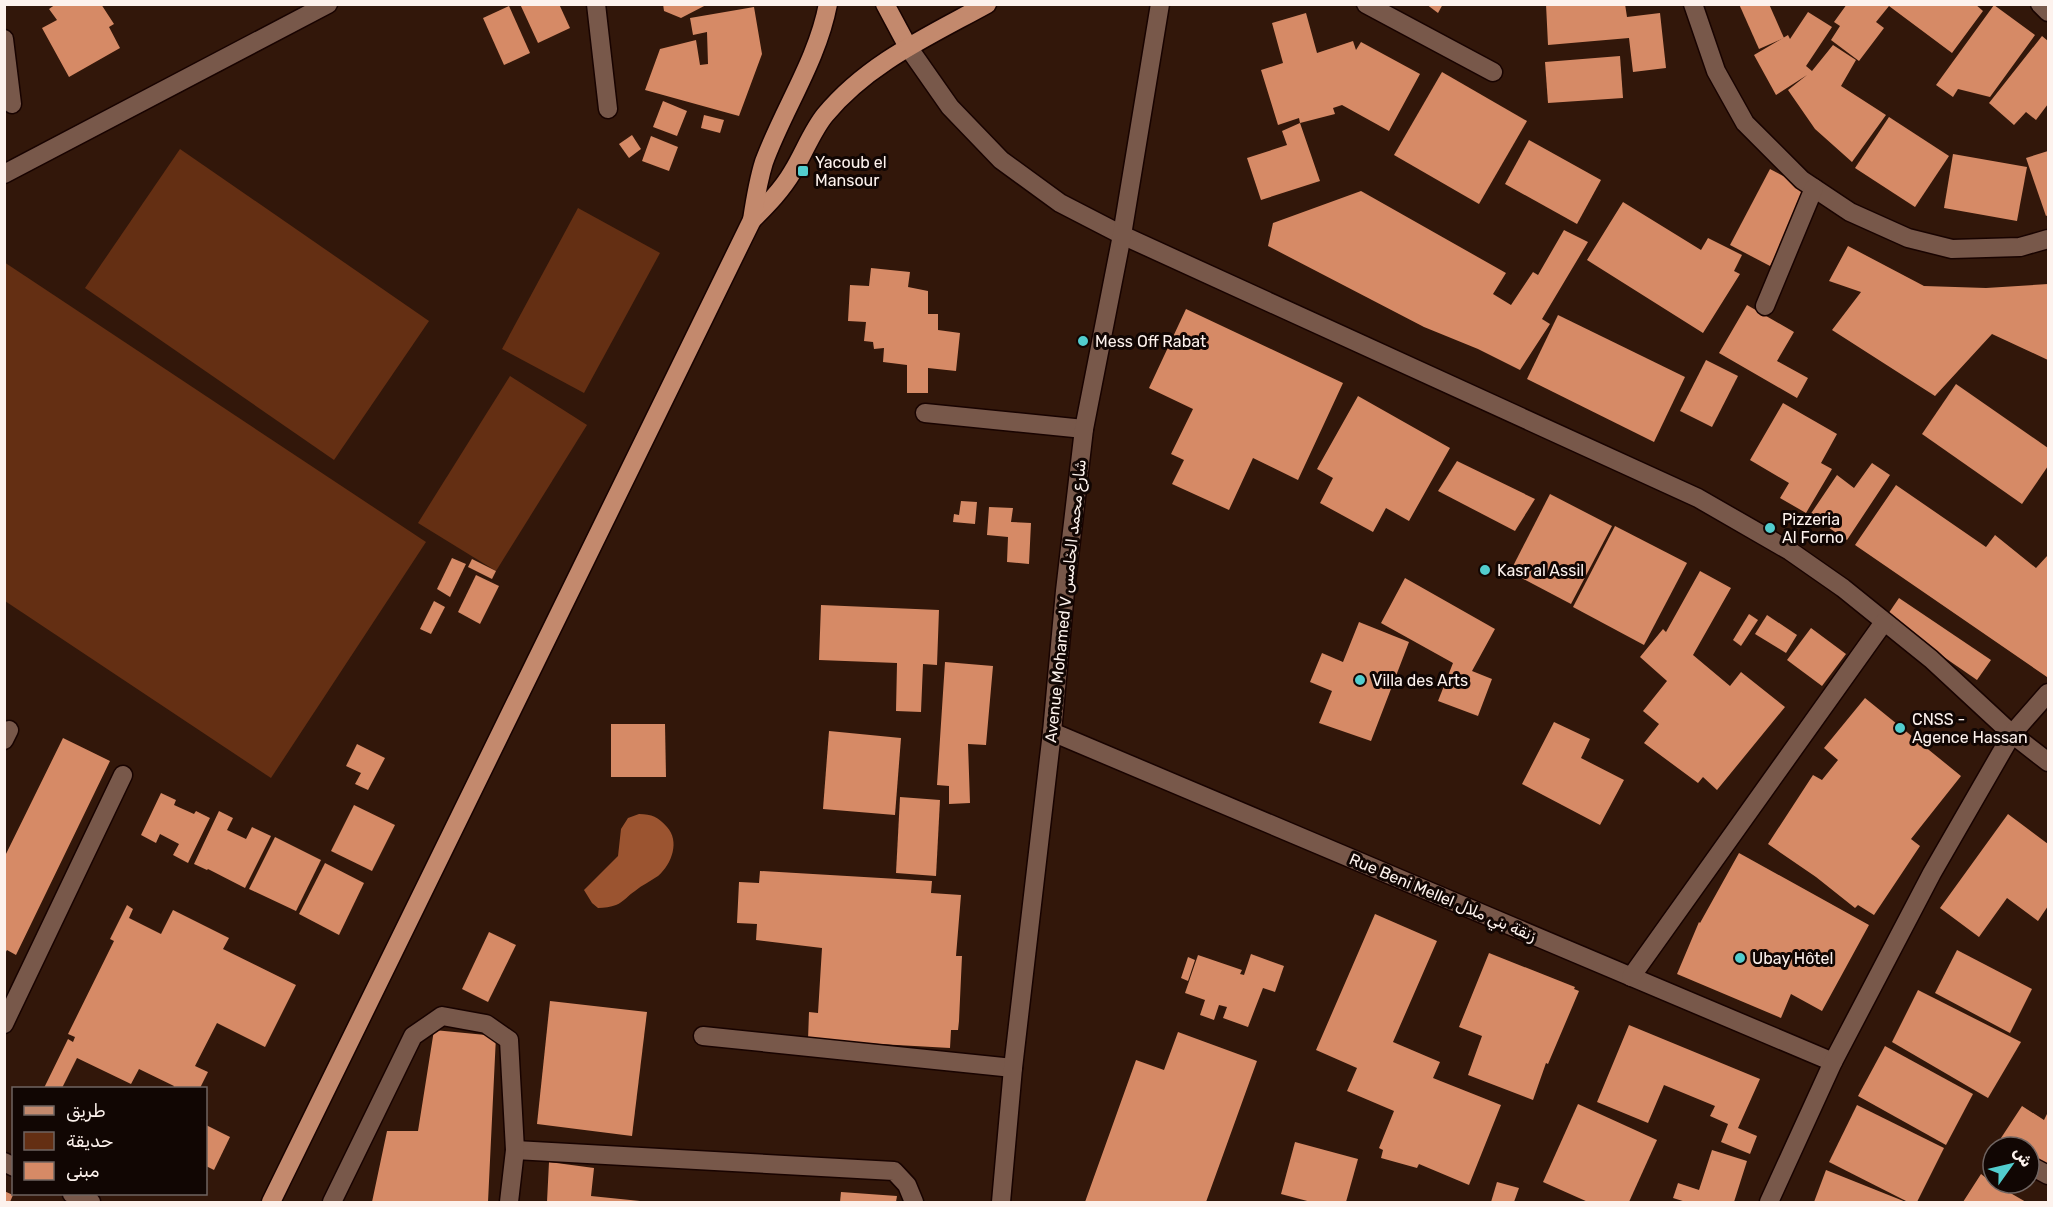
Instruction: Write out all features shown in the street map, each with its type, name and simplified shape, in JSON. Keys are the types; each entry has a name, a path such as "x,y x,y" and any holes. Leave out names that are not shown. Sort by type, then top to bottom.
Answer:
{"main road":[{"path":"271,1203 752,220 758,183 765,159 819,40 828,4"},
{"path":"885,4 908,47"},
{"path":"752,220 782,188 823,118 862,77 908,47 987,4"}],"street":[{"path":"4,174 328,4"},
{"path":"596,4 608,108"},
{"name":"Avenue Mohamed V شارع محمد الخامس","path":"1001,1203 1013,1068 1084,429 1122,235 1160,4"},
{"path":"1366,4 1492,72"},
{"path":"1693,4 1716,71 1745,123 1802,180 1850,212 1908,238 1952,249 2020,247 2049,239"},
{"path":"2040,4 2049,12"},
{"path":"4,39 12,104"},
{"path":"908,47 950,107 1001,160 1060,203 1122,235 1698,498 1790,551 1843,588 1931,659 2012,734 2049,762"},
{"path":"1765,306 1814,188"},
{"path":"925,413 1084,429"},
{"path":"1631,977 1884,622"},
{"path":"1769,1203 1833,1062 1932,873 2012,734 2049,693"},
{"name":"Rue Beni Mellel زنقة بني ملال","path":"1052,732 1833,1062"},
{"path":"4,1024 123,775"},
{"path":"332,1203 413,1036 442,1016 486,1024 509,1040 515,1150 508,1203"},
{"path":"703,1036 1013,1068"},
{"path":"515,1150 894,1171 907,1185 914,1203"},
{"path":"74,1195 91,1203"}],"green space":[{"path":"180,149 429,321 334,460 85,288"},
{"path":"578,208 660,253 584,393 502,349"},
{"path":"4,262 426,542 271,778 5,601"},
{"path":"510,376 587,425 496,571 418,523"}],"shaded area":[{"path":"639,814 654,817 667,827 674,845 670,859 658,876 621,902 598,908 584,890 618,856 621,829 628,818"}],"building":[{"path":"56,4 101,4 114,24 109,27 120,48 69,77 42,28 57,20 49,9"},
{"path":"520,4 559,4 570,28 538,43"},
{"path":"663,4 708,4 681,18 664,11"},
{"path":"1426,4 1443,4 1438,13"},
{"path":"1546,4 1625,4 1627,17 1660,13 1666,68 1633,72 1629,38 1548,45"},
{"path":"1739,4 1769,4 1784,38 1759,49"},
{"path":"1847,4 1975,4 1983,11 1952,53 1889,6 1876,22 1884,28 1859,61 1831,40 1840,26 1834,22"},
{"path":"1994,5 2035,35 1990,97 1958,89 1953,97 1936,85"},
{"path":"509,6 530,53 504,65 483,18"},
{"path":"754,7 762,54 739,116 645,90 660,49 696,40 700,65 708,64 707,32 693,35 690,18"},
{"path":"1808,12 1832,27 1806,66 1812,71 1833,45 1856,60 1841,86 1886,115 1852,162 1815,129 1788,90 1807,75 1776,95 1754,55 1788,35 1790,39"},
{"path":"1306,13 1317,53 1353,41 1356,50 1361,42 1420,74 1389,131 1342,105 1333,108 1335,114 1300,123 1299,118 1278,125 1261,70 1283,63 1272,23"},
{"path":"2042,36 2048,41 2048,104 2036,120 2026,112 2014,125 1989,103"},
{"path":"1620,56 1623,98 1548,103 1545,62"},
{"path":"1442,72 1527,121 1479,204 1394,155"},
{"path":"663,101 687,111 677,136 653,127"},
{"path":"704,115 724,120 720,133 701,128"},
{"path":"1889,117 1949,156 1915,207 1855,168"},
{"path":"1300,123 1320,181 1261,200 1247,158 1287,145 1282,131"},
{"path":"632,135 641,149 629,158 619,144"},
{"path":"651,136 678,147 669,171 642,161"},
{"path":"1529,140 1601,180 1577,224 1505,184"},
{"path":"2048,151 2048,215 2046,216 2026,158"},
{"path":"1953,154 2027,167 2017,221 1944,208"},
{"path":"1770,169 1810,190 1770,266 1730,245"},
{"path":"1361,191 1506,273 1493,294 1511,305 1533,272 1538,275 1564,230 1588,242 1542,319 1550,324 1520,370 1478,349 1424,327 1268,246 1273,223"},
{"path":"1623,202 1701,250 1708,238 1742,255 1734,271 1740,274 1703,333 1587,260"},
{"path":"1848,246 1924,286 1986,288 2048,284 2048,360 1992,334 1935,396 1832,330 1861,292 1829,281"},
{"path":"871,268 910,272 908,287 928,291 928,314 938,314 938,330 960,333 956,371 928,368 928,393 907,393 907,365 883,362 884,348 874,349 873,342 864,341 866,322 848,321 850,285 869,286"},
{"path":"1747,305 1794,332 1777,361 1808,378 1797,398 1719,353"},
{"path":"1186,309 1343,383 1298,480 1253,458 1229,510 1172,484 1184,460 1171,454 1193,409 1149,388"},
{"path":"1558,315 1685,377 1654,442 1527,379"},
{"path":"1706,360 1738,376 1712,427 1680,411"},
{"path":"1956,384 2048,448 2048,466 2022,504 1922,434"},
{"path":"1358,396 1450,448 1409,521 1386,508 1373,532 1320,503 1333,478 1317,469"},
{"path":"1783,403 1837,434 1821,463 1832,469 1806,513 1780,498 1789,483 1750,460"},
{"path":"1457,461 1535,499 1515,531 1438,491"},
{"path":"1872,463 1890,475 1847,540 1810,515 1837,475 1854,488"},
{"path":"1896,485 1986,547 1995,535 2036,568 2048,555 2047,677 1855,545"},
{"path":"1550,494 1612,526 1571,604 1510,572"},
{"path":"961,501 977,502 975,524 953,522 954,514 959,515"},
{"path":"989,507 1013,508 1011,522 1031,523 1029,564 1007,562 1008,537 987,535"},
{"path":"1615,526 1687,563 1644,645 1573,607"},
{"path":"452,558 466,564 450,597 437,589"},
{"path":"472,559 496,571 492,579 468,567"},
{"path":"1700,571 1731,588 1693,655 1730,686 1741,672 1785,707 1717,790 1703,777 1698,783 1644,743 1659,724 1643,711 1667,681 1640,657 1663,629 1666,632"},
{"path":"476,575 499,586 480,624 458,612"},
{"path":"1405,578 1495,629 1472,671 1492,679 1478,716 1438,701 1453,663 1381,623"},
{"path":"1899,598 1991,660 1977,680 1886,617"},
{"path":"434,601 445,607 431,634 420,629"},
{"path":"821,605 939,610 937,665 923,664 921,712 896,711 897,663 819,660"},
{"path":"1749,614 1758,620 1741,646 1733,640"},
{"path":"1767,615 1797,635 1786,653 1755,634"},
{"path":"1359,622 1409,642 1371,741 1319,723 1332,691 1310,682 1322,653 1343,662"},
{"path":"1811,628 1846,654 1822,686 1787,660"},
{"path":"945,662 993,666 986,745 968,744 970,803 949,804 949,786 937,785"},
{"path":"1865,698 1961,776 1911,839 1920,846 1874,915 1858,905 1855,908 1816,877 1768,844 1813,775 1822,780 1838,760 1824,748"},
{"path":"1554,722 1590,739 1581,758 1624,780 1600,825 1522,784"},
{"path":"611,724 665,724 666,777 611,777"},
{"path":"829,731 901,738 895,815 823,809"},
{"path":"63,738 110,761 16,955 7,950 4,955 4,858"},
{"path":"357,744 385,758 368,790 355,784 361,773 346,766"},
{"path":"161,793 176,800 174,805 194,814 196,811 210,818 188,863 173,855 179,844 160,834 156,843 141,835"},
{"path":"900,797 940,800 936,876 896,873"},
{"path":"354,805 395,825 372,871 331,851"},
{"path":"219,811 233,818 227,830 246,839 252,827 271,836 245,888 194,864"},
{"path":"2008,814 2048,844 2048,906 2038,921 2007,898 1979,937 1940,908"},
{"path":"275,837 321,860 296,911 249,889"},
{"path":"1739,853 1869,925 1822,1011 1791,994 1781,1018 1677,974 1699,922"},
{"path":"325,863 364,883 339,935 299,914"},
{"path":"760,871 932,881 931,893 961,895 956,956 962,956 959,1021 958,1030 951,1030 950,1048 808,1040 809,1012 818,1013 822,948 756,940 757,924 737,923 739,882 759,883"},
{"path":"127,905 133,909 129,918 161,934 173,910 229,938 223,949 296,985 265,1047 217,1023 195,1066 208,1072 200,1087 174,1087 139,1069 131,1084 77,1058 62,1087 44,1087 68,1039 73,1042 75,1037 68,1034 114,941 110,939"},
{"path":"1375,914 1437,941 1393,1042 1440,1062 1433,1078 1501,1105 1469,1185 1419,1164 1417,1168 1381,1158 1383,1150 1379,1148 1394,1111 1347,1091 1357,1068 1316,1050"},
{"path":"489,932 516,945 488,1002 462,989"},
{"path":"1957,950 2032,989 2010,1033 1935,993"},
{"path":"1489,953 1575,987 1574,989 1579,991 1548,1064 1546,1063 1533,1100 1468,1075 1482,1036 1459,1027"},
{"path":"1251,954 1284,966 1275,992 1263,988 1248,1027 1223,1018 1227,1007 1219,1005 1214,1020 1200,1015 1205,1000 1185,993 1198,955 1242,970 1240,974 1244,975"},
{"path":"1188,957 1195,960 1188,981 1181,978"},
{"path":"1918,990 2021,1042 1988,1098 1892,1042"},
{"path":"550,1001 647,1012 632,1136 537,1124"},
{"path":"1629,1025 1760,1079 1738,1128 1757,1136 1750,1154 1721,1142 1728,1124 1710,1116 1715,1106 1664,1085 1648,1123 1597,1102"},
{"path":"434,1030 496,1036 488,1202 372,1202 387,1131 418,1131"},
{"path":"1178,1032 1257,1061 1206,1202 1085,1202 1136,1060 1164,1070"},
{"path":"1885,1046 1973,1094 1946,1145 1858,1096"},
{"path":"1578,1104 1657,1140 1629,1202 1588,1202 1543,1182"},
{"path":"1857,1105 1944,1148 1917,1202 1908,1202 1829,1162"},
{"path":"2022,1106 2044,1120 2048,1112 2048,1163 2046,1166 2041,1163 2041,1135 2003,1135"},
{"path":"207,1126 230,1137 214,1170 207,1166"},
{"path":"1295,1142 1358,1159 1346,1202 1311,1202 1281,1194"},
{"path":"1712,1150 1747,1161 1734,1202 1686,1202 1673,1198 1678,1183 1699,1190"},
{"path":"549,1162 594,1168 591,1196 640,1202 547,1202"},
{"path":"1826,1170 1906,1202 1814,1202"},
{"path":"1981,1174 1981,1195 2014,1195 2026,1202 1963,1202"},
{"path":"1497,1182 1519,1188 1514,1202 1491,1202"},
{"path":"4,1191 13,1195 10,1202 4,1202"},
{"path":"841,1192 897,1196 896,1202 840,1202"}],"place":[{"name":"Yacoub el Mansour","path":"803,171"},
{"name":"Mess Off Rabat","path":"1083,341"},
{"name":"Pizzeria Al Forno","path":"1770,528"},
{"name":"Kasr al Assil","path":"1485,570"},
{"name":"Villa des Arts","path":"1360,680"},
{"name":"CNSS - Agence Hassan","path":"1900,728"},
{"name":"Ubay Hôtel","path":"1740,958"}]}
